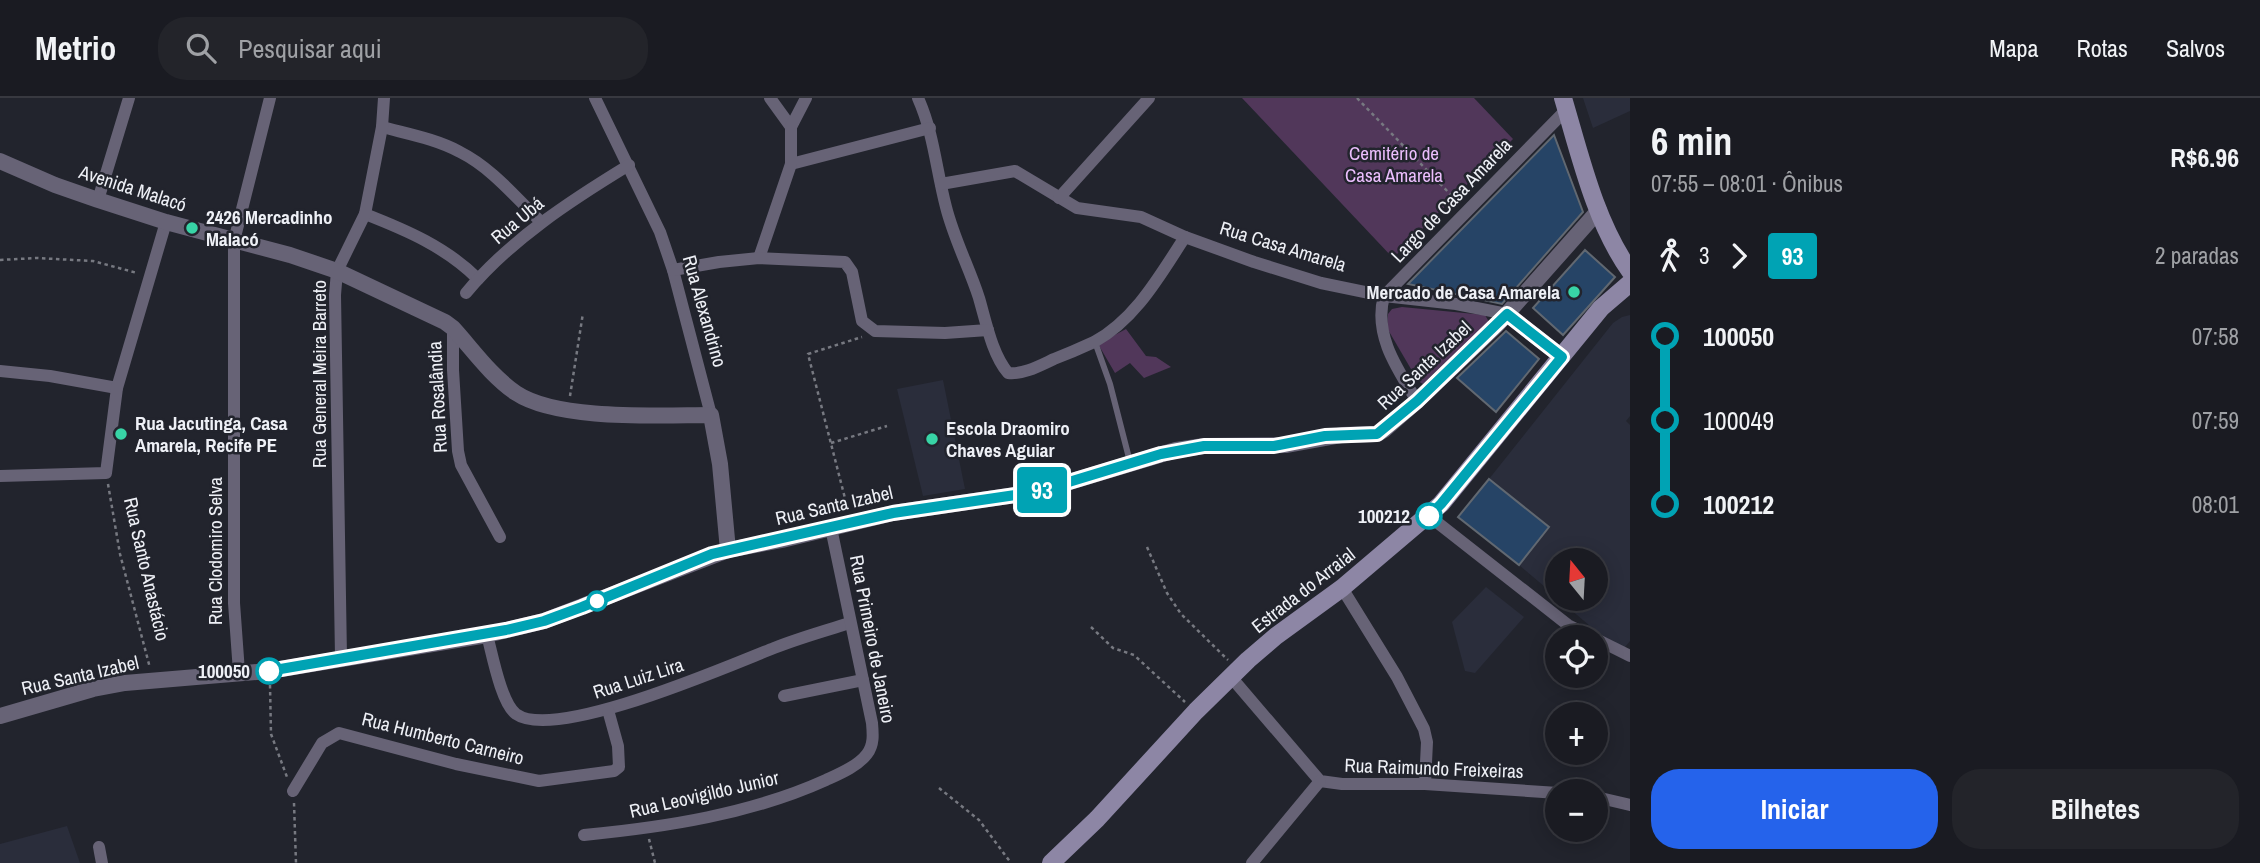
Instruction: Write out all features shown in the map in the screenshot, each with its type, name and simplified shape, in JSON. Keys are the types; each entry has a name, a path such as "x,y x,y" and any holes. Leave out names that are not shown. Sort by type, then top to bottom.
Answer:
{"main road":[{"path":"1565,103 1599,210 1619,255 1630,271"},
{"name":"Estrada do Arraial","path":"1051,863 1097,819 1196,711 1235,673 1276,636 1342,588 1441,504 1601,308 1630,283"}],"street":[{"path":"98,200 129,98"},
{"name":"Rua Clodomiro Selva","path":"239,672 234,603 234,241 270,98"},
{"name":"Rua General Meira Barreto","path":"341,657 335,295 337,271 365,214 382,127 384,98"},
{"name":"Rua Alexandrino","path":"595,98 660,232 673,270 711,415 720,464 728,550"},
{"path":"771,98 791,127"},
{"path":"759,258 791,164 791,127 806,98"},
{"path":"918,98 930,128 956,240 978,294 988,330 1008,373 1016,374 1095,341 1116,327 1156,282 1185,237"},
{"path":"1059,198 1149,98"},
{"name":"Largo de Casa Amarela","path":"1384,296 1565,103"},
{"path":"382,127 432,140 459,152 491,173 541,222"},
{"path":"791,164 930,128"},
{"name":"Avenida Malacó","path":"0,160 55,185 98,200 337,271 438,317 453,328 497,378 518,394 538,404 568,410 622,414 711,415"},
{"name":"Rua Ubá","path":"466,293 541,222 629,165"},
{"name":"Rua Casa Amarela","path":"941,184 1015,171 1077,208 1141,217 1185,237 1321,283 1384,296 1456,304 1507,314 1562,357"},
{"name":"Rua Santa Izabel","path":"0,716 93,689 153,680 269,671 487,635 557,616 728,550 936,505 1036,492 1176,450 1204,446 1274,446 1325,436 1377,434 1417,401 1507,314 1599,210"},
{"path":"365,214 413,233 446,253 478,279"},
{"path":"0,476 106,473 117,388 166,222"},
{"path":"673,270 759,258 845,262 852,272 862,321 867,327 878,332 945,333 988,330"},
{"path":"1384,296 1381,314 1386,345 1417,401"},
{"name":"Rua Rosalândia","path":"453,328 453,370 461,465 500,537"},
{"path":"0,371 50,376 117,388"},
{"path":"1429,516 1568,625"},
{"name":"Rua Primeiro de Janeiro","path":"831,528 873,723 872,747 866,757"},
{"path":"1342,588 1397,677 1424,729 1427,742 1425,784"},
{"name":"Rua Luiz Lira","path":"487,635 507,702 517,715 538,720 608,710 777,647 850,623"},
{"path":"1608,645 1630,656"},
{"name":"Rua Raimundo Freixeiras","path":"1235,673 1320,781 1342,784 1425,784 1545,792"},
{"path":"783,696 863,680"},
{"name":"Rua Humberto Carneiro","path":"293,791 323,743 339,733 457,764 539,780 614,771 619,768 620,757 608,710"},
{"name":"Rua Leovigildo Junior","path":"584,835 647,829 775,801 839,774 866,757"},
{"path":"1252,863 1320,781"},
{"path":"1608,800 1630,805"},
{"path":"99,847 102,863"}],"lane":[{"path":"1095,341 1110,384 1131,464"}],"path":[{"path":"1357,98 1451,195"},
{"path":"0,260 37,258 93,261 150,277"},
{"path":"568,410 583,313"},
{"path":"852,523 808,354 878,332"},
{"path":"831,443 887,426"},
{"name":"Rua Santo Anastácio","path":"106,473 120,554 153,680"},
{"path":"1147,547 1167,593 1181,614 1235,673"},
{"path":"1091,627 1113,648 1134,655 1196,711"},
{"path":"269,671 271,711"},
{"path":"939,788 979,820 1011,863"},
{"path":"647,829 654,863"}],"shaded area":[{"path":"1583,98 1630,98 1630,111 1593,128"},
{"path":"1630,315 1630,416 1626,421 1630,425 1630,641 1621,652 1608,641 1608,625 1589,625 1572,611 1608,611 1608,548 1545,548 1545,587 1519,565 1549,527 1489,479 1613,323"},
{"name":"Escola Draomiro Chaves Aguiar","path":"943,380 965,489 923,496 897,389"},
{"path":"1486,587 1524,617 1475,673 1465,671 1452,622"},
{"path":"67,826 80,863 0,863 0,844"}],"green space":[{"name":"Cemitério de Casa Amarela","path":"1242,98 1474,98 1513,139 1393,258"},
{"path":"1402,307 1485,315 1489,322 1423,384 1418,381 1387,328 1388,314 1392,309"},
{"path":"1126,329 1146,356 1156,357 1171,367 1144,378 1130,363 1115,373 1098,344"}],"building":[{"path":"1554,135 1583,212 1502,304 1408,284"},
{"name":"Mercado de Casa Amarela","path":"1585,250 1615,277 1563,335 1533,308"},
{"path":"1506,331 1539,359 1496,412 1457,378"},
{"path":"1489,479 1549,527 1519,565 1458,517"}],"bus line":[{"name":"93","path":"269,671 487,635 544,621 712,554 893,513 1036,492 1176,450 1204,446 1287,445 1325,436 1377,434 1417,401 1507,314 1562,357 1429,516"}],"place":[{"name":"2426 Mercadinho Malacó","path":"192,228"},
{"name":"Mercado de Casa Amarela","path":"1574,292"},
{"name":"Rua Jacutinga, Casa Amarela, Recife PE","path":"121,434"},
{"name":"Escola Draomiro Chaves Aguiar","path":"932,439"},
{"name":"100212","path":"1429,516"},
{"name":"100050","path":"269,671"}]}
